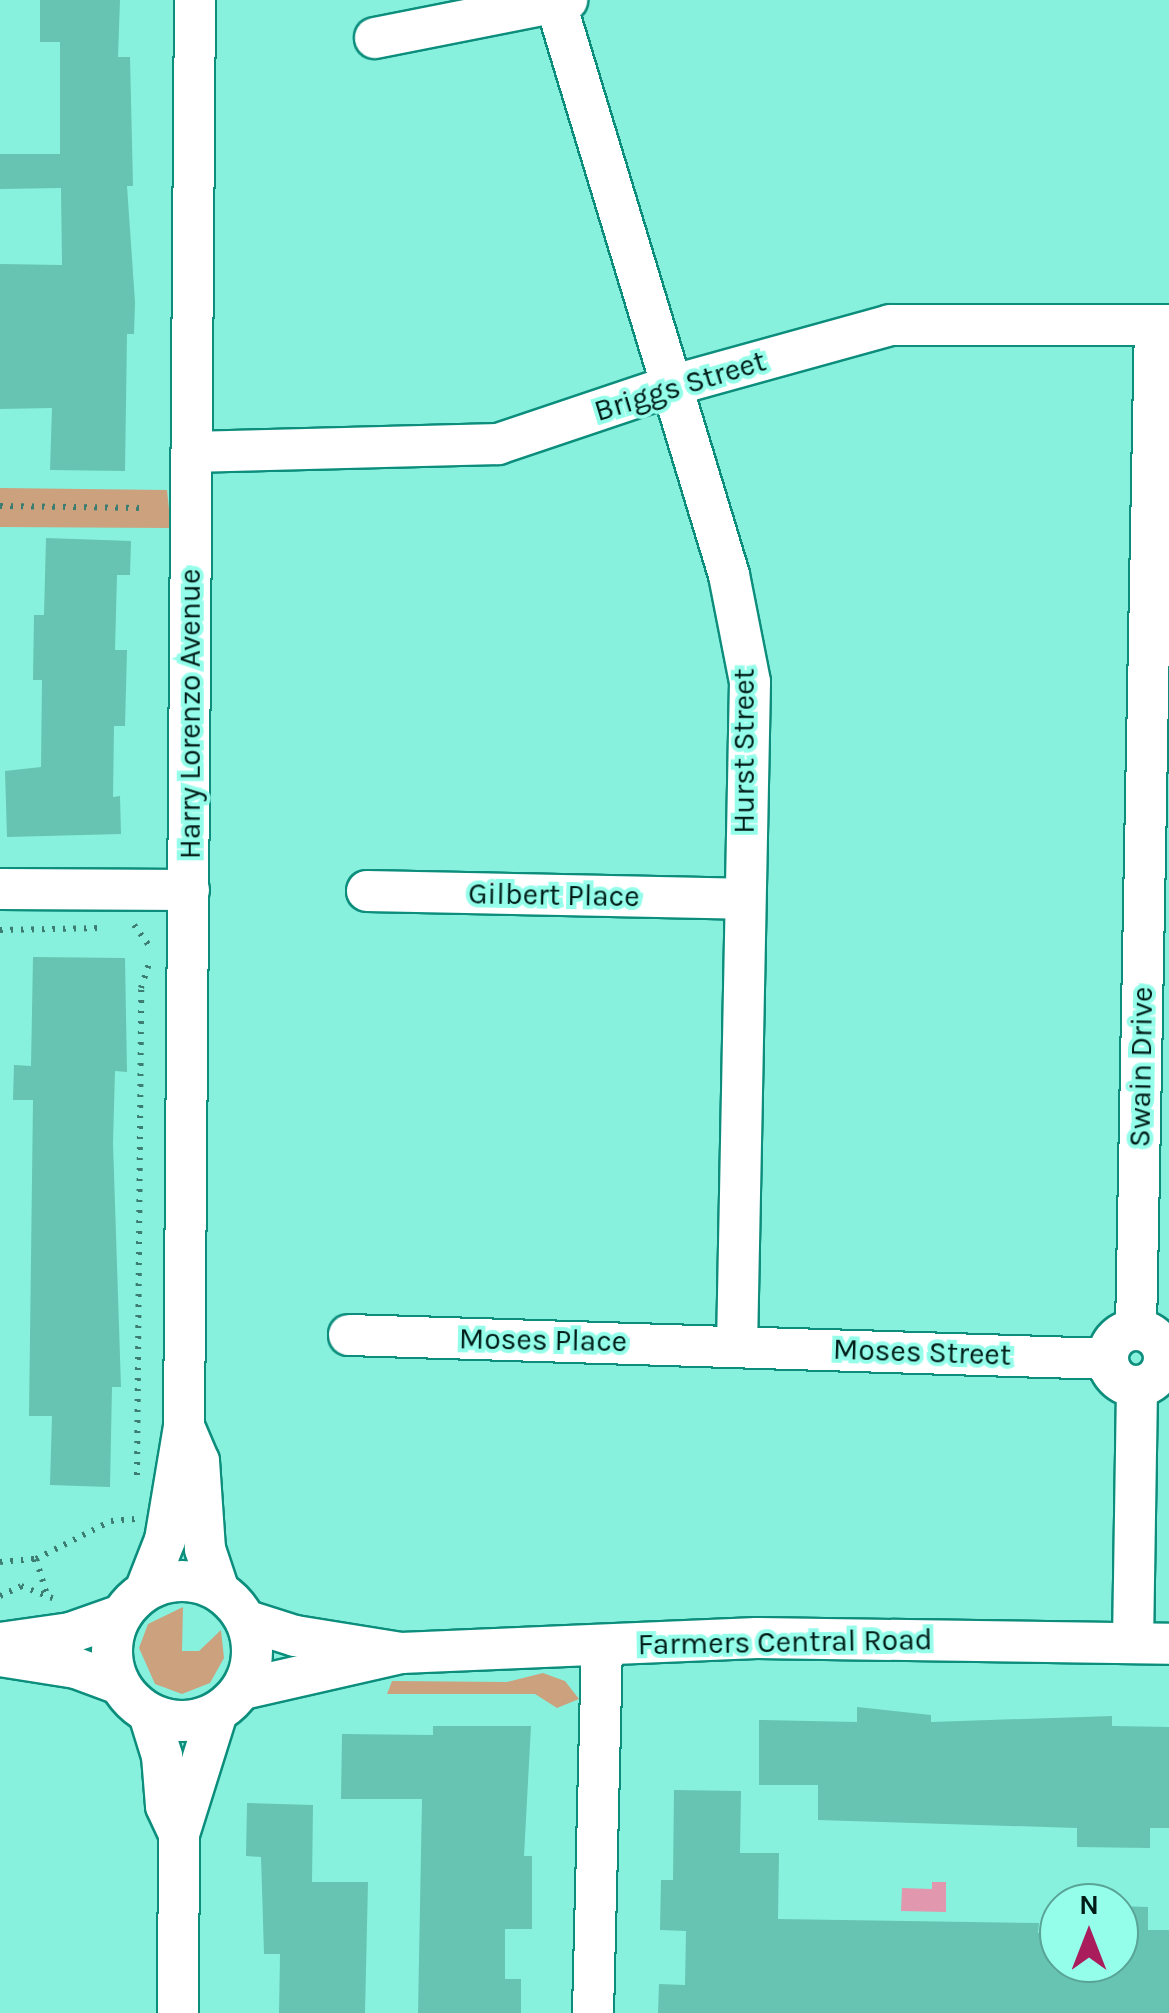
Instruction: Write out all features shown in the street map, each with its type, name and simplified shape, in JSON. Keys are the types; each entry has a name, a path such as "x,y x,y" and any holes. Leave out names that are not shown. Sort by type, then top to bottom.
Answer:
{"street":[{"name":"Harry Lorenzo Avenue","path":"133,1603 164,1540 184,1427 195,0"},
{"path":"375,38 562,2"},
{"name":"Hurst Street","path":"562,2 667,387 729,575 750,682 742,899 738,1345"},
{"name":"Briggs Street","path":"192,452 498,444 667,387 890,324 1162,325"},
{"name":"Swain Drive","path":"1136,1330 1162,325"},
{"path":"0,890 189,890"},
{"name":"Gilbert Place","path":"367,892 742,899"},
{"path":"1151,1643 1157,1371 1154,1336 1136,1330 1119,1336 1107,1359 1113,1376 1157,1371"},
{"name":"Moses Place","path":"349,1336 738,1345"},
{"name":"Moses Street","path":"738,1345 1107,1359"},
{"name":"Harry Lorenzo Avenue","path":"184,1427 199,1461 205,1549 232,1606"},
{"path":"0,1643 70,1633 180,1580 232,1606 252,1664 230,1701 179,1834 178,2013"},
{"path":"118,1684 111,1650 133,1603"},
{"name":"Farmers Central Road","path":"232,1606 295,1636 401,1653 758,1638 1151,1643"},
{"path":"593,2013 602,1646"},
{"name":"Farmers Central Road","path":"230,1701 401,1653"},
{"path":"0,1656 76,1668 118,1684 149,1714 178,1722 230,1701"},
{"path":"149,1714 162,1756 166,1806 179,1834"}],"path":[{"path":"0,506 144,508"},
{"path":"0,930 94,932 110,924"},
{"path":"126,924 136,926 150,948 141,988 136,1492"},
{"path":"0,1562 36,1559 111,1521 136,1515 146,1520"},
{"path":"132,1533 136,1515"},
{"path":"36,1559 50,1607"},
{"path":"0,1596 21,1586 68,1607"}],"shaded area":[{"path":"0,488 167,490 171,528 0,527"},
{"path":"183,1607 182,1651 199,1651 221,1630 224,1658 210,1683 182,1694 155,1684 139,1648 148,1624"},
{"path":"543,1673 565,1681 579,1699 557,1708 535,1694 387,1694 392,1681 507,1682"},
{"path":"932,1882 946,1882 946,1912 901,1911 902,1888 932,1889"}],"building":[{"path":"40,0 120,0 118,57 130,57 133,186 127,186 135,302 134,334 127,334 125,471 50,470 52,408 0,409 0,264 62,265 61,188 0,189 0,154 60,154 60,42 40,42"},
{"path":"46,538 131,541 130,575 117,575 115,650 127,650 125,726 114,726 113,797 120,796 121,834 7,837 5,771 41,767 42,680 33,680 34,615 44,615"},
{"path":"33,957 125,958 127,1072 115,1071 113,1143 121,1387 112,1387 110,1487 50,1485 52,1416 29,1416 33,1100 13,1100 14,1065 31,1066"},
{"path":"857,1707 931,1715 931,1722 1112,1716 1112,1726 1169,1727 1169,1828 1150,1828 1150,1848 1077,1847 1077,1828 818,1820 818,1785 759,1785 759,1720 857,1722"},
{"path":"433,1726 531,1726 524,1856 532,1856 532,1929 505,1929 505,1979 521,1979 521,2013 418,2013 422,1799 341,1799 342,1734 433,1735"},
{"path":"674,1790 741,1791 740,1853 779,1853 778,1919 1039,1923 1039,1983 1139,1983 1139,1907 1148,1907 1148,1930 1169,1930 1169,2013 658,2013 659,1984 685,1985 686,1931 660,1930 661,1880 673,1880"},
{"path":"247,1803 313,1805 312,1882 368,1882 365,2013 279,2013 280,1954 264,1954 261,1857 246,1856"}]}
